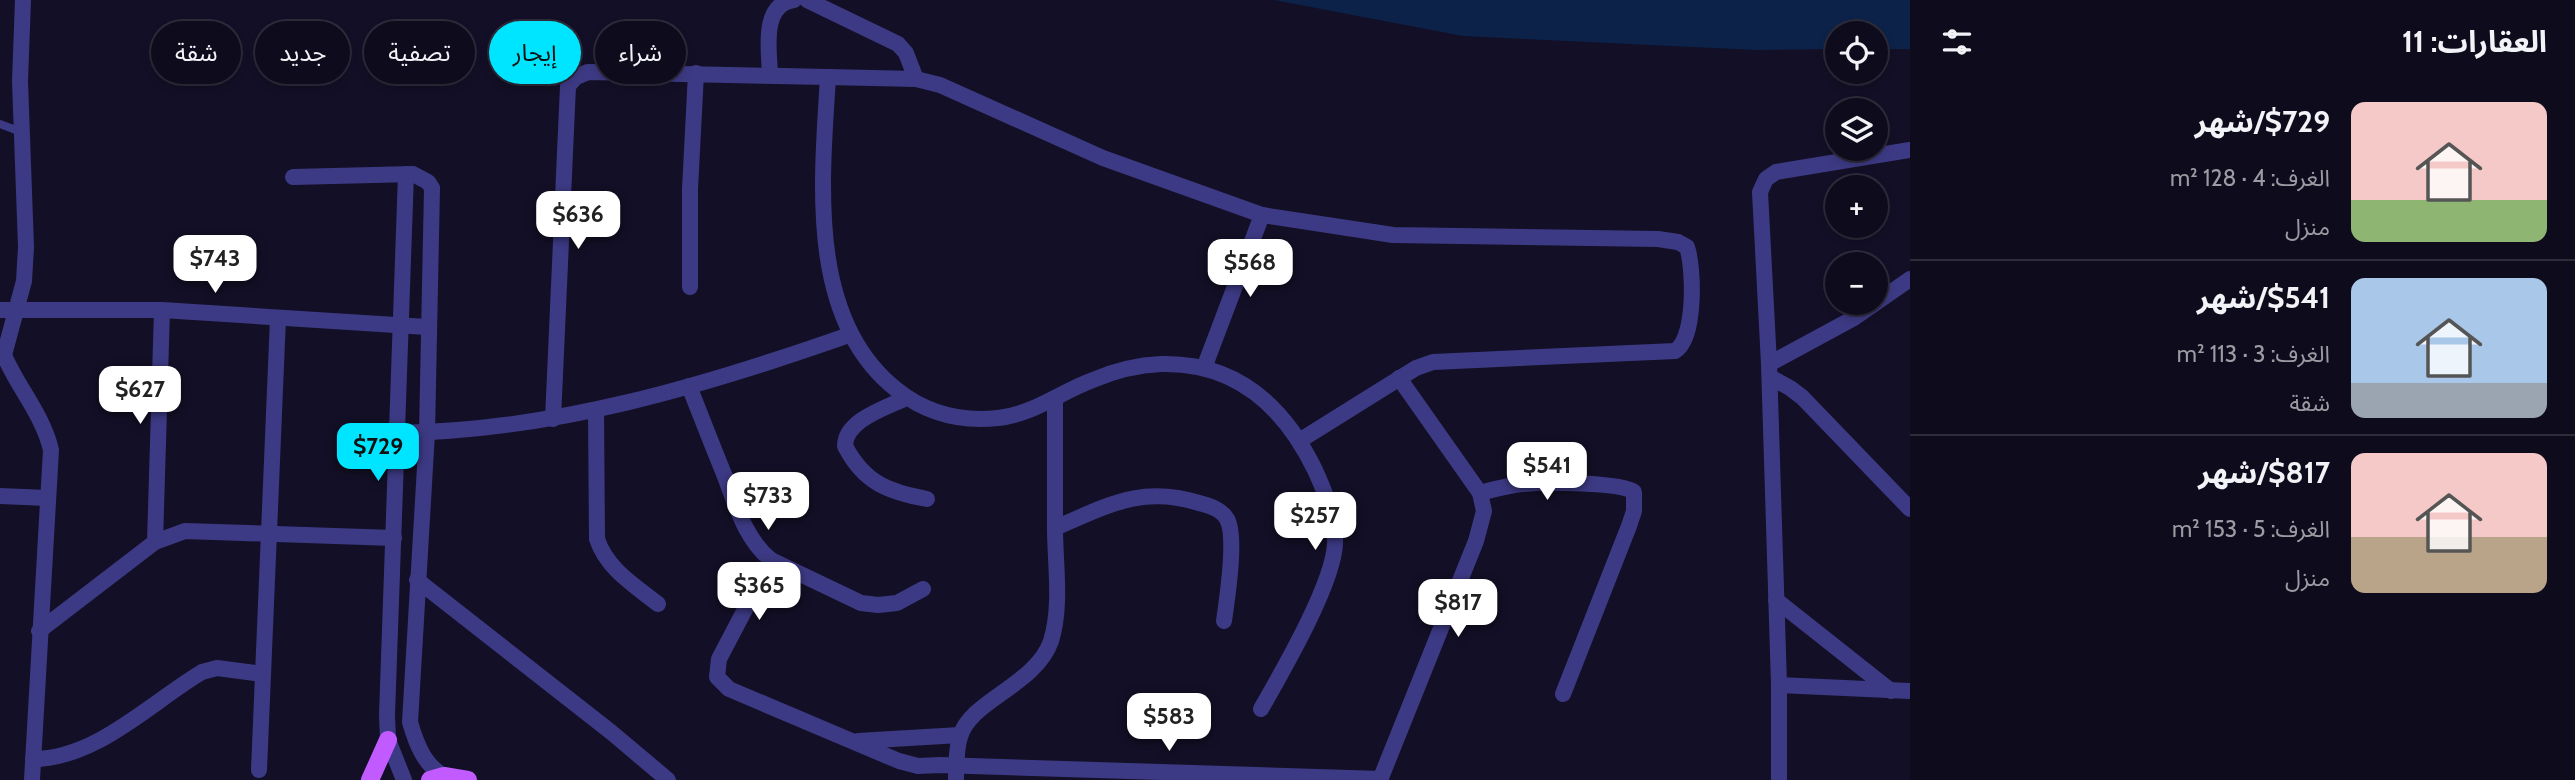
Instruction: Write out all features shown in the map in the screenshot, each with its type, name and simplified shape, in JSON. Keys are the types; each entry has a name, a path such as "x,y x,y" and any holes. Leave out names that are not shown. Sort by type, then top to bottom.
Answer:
{"main road":[{"path":"370,780 388,740"},
{"path":"437,778 468,780"}],"street":[{"path":"23,0 20,81 25,171 24,282 8,310 2,357 46,430 51,450 32,780"},
{"path":"770,74 769,35 772,19 778,7 794,0"},
{"path":"807,0 898,44 906,53 916,79"},
{"path":"553,419 569,86 576,77 588,72 916,79 940,85 1103,158 1262,215 1393,234 1658,239 1678,242 1687,247 1691,265 1690,323 1684,343 1675,351 1433,362 1399,378 1299,441"},
{"path":"690,287 690,189 696,73"},
{"path":"828,77 822,207 833,281 849,335 865,359 886,382 906,398 951,417 1000,418 1030,411 1091,380 1127,369 1162,364 1203,368 1231,378 1261,395 1280,413 1299,441 1323,487 1333,523 1335,543 1325,582 1261,709"},
{"path":"1779,780 1780,685 1760,192 1766,179 1776,172 1910,150"},
{"path":"404,780 388,740 387,715 406,174"},
{"path":"293,177 406,174 422,178 432,188 427,327 427,433 410,722 416,743 436,772 437,778"},
{"path":"1203,368 1262,215"},
{"path":"1769,371 1910,279"},
{"path":"8,310 162,310 427,327"},
{"path":"155,542 162,310"},
{"path":"258,770 278,318"},
{"path":"398,433 427,433 553,419 596,411 771,363 849,335"},
{"path":"1769,371 1802,397 1910,509"},
{"path":"771,561 719,659 717,677 729,689 918,766 956,773 1380,780 1476,541 1484,511 1480,493 1399,378"},
{"path":"689,386 750,537 771,561 861,603 897,603 923,589"},
{"path":"906,398 858,423 847,432 845,446 864,474 879,486 927,499"},
{"path":"956,773 960,735 977,712 1035,667 1050,643 1056,589 1055,399"},
{"path":"596,411 597,538 602,553 611,566 658,604"},
{"path":"1480,493 1525,484 1611,485 1625,487 1634,492 1634,510 1629,526 1563,694"},
{"path":"1055,528 1128,498 1144,495 1188,499 1215,508 1222,512 1230,527 1229,582 1224,621"},
{"path":"0,496 47,498"},
{"path":"39,631 155,542 185,531 394,538"},
{"path":"417,580 668,780"},
{"path":"1776,600 1891,691"},
{"path":"33,759 51,759 99,741 202,672 217,668 263,674"},
{"path":"1780,685 1910,691"},
{"path":"852,741 960,735"}],"lane":[{"path":"0,124 21,132"}],"water":[{"path":"1274,0 1910,0 1910,49 1888,49 1888,21 1825,21 1825,49 1756,50 1463,36"}]}
